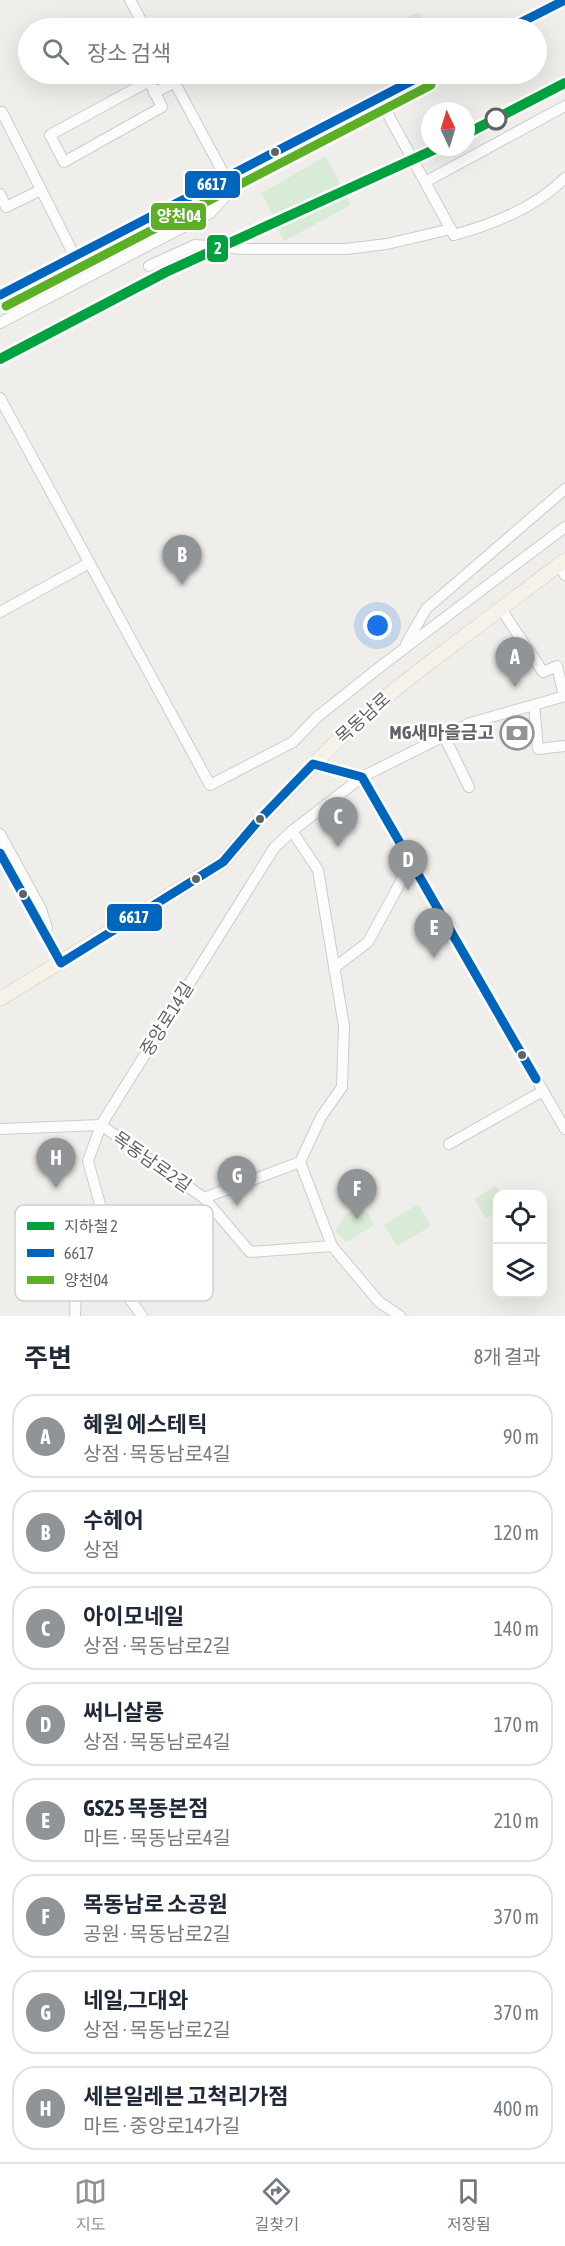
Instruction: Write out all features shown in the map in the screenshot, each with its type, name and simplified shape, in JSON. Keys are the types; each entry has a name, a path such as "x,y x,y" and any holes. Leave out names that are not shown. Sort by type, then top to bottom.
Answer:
{"main road":[{"name":"목동남로","path":"0,999 223,862 258,821 363,715 501,609 563,566"}],"street":[{"path":"130,0 140,18"},
{"path":"529,18 564,0"},
{"path":"143,84 50,135 64,162 162,107 150,84"},
{"path":"154,93 165,84"},
{"path":"176,84 226,178 221,201 210,213"},
{"path":"0,295 406,84"},
{"path":"379,98 454,235 490,225 513,214 557,186 565,178"},
{"path":"425,182 565,106"},
{"path":"0,113 2,112 75,257"},
{"path":"0,323 210,213 239,182 274,153"},
{"path":"0,194 6,207 41,190"},
{"path":"149,266 195,245 245,249 346,249 387,244 451,229"},
{"path":"0,398 210,785 293,742 317,717 403,649 565,527"},
{"path":"403,649 426,609 565,489"},
{"path":"0,612 89,563"},
{"path":"400,1316 379,1302 332,1246 300,1161 321,1117 342,1087 344,1026 318,870 292,831 362,777 470,723 565,696 558,666 543,672 501,609"},
{"path":"534,705 538,749 565,746"},
{"path":"444,736 469,787"},
{"path":"313,764 362,777 565,1129"},
{"name":"중앙로14길","path":"100,1205 88,1161 101,1125 273,848 292,831"},
{"path":"0,834 41,909 52,946"},
{"path":"0,853 61,963"},
{"path":"334,968 368,942 411,862"},
{"path":"449,1144 543,1091"},
{"path":"0,1129 101,1125"},
{"name":"목동남로2길","path":"101,1125 204,1198 210,1205"},
{"name":"목동남로2길","path":"204,1198 300,1161"},
{"name":"목동남로2길","path":"213,1209 250,1252 332,1246"},
{"path":"75,1316 76,1301"},
{"name":"중앙로14길","path":"131,1301 142,1316"}],"green space":[{"path":"419,12 422,18 407,18"},
{"path":"326,156 351,205 284,241 262,193"},
{"path":"496,1186 498,1190 493,1190 493,1214 486,1218 474,1199"},
{"path":"418,1204 431,1226 397,1246 384,1225"},
{"path":"360,1208 368,1213 374,1225 346,1242 335,1231 347,1213"}],"metro line":[{"name":"2","path":"475,129 565,83"},
{"name":"2","path":"0,359 166,272 421,156"}],"transit line":[{"name":"6617","path":"530,18 565,0"},
{"name":"6617","path":"0,295 406,84"},
{"name":"양천04","path":"6,306 431,85"},
{"name":"6617","path":"0,853 61,963 223,862 258,821 313,764 362,777 536,1079"}],"place":[{"name":"수헤어","path":"182,585"},
{"name":"혜원 에스테틱","path":"515,687"},
{"name":"MG새마을금고","path":"517,733"},
{"name":"아이모네일","path":"338,847"},
{"name":"써니살롱","path":"408,890"},
{"name":"GS25 목동본점","path":"434,958"},
{"name":"세븐일레븐 고척리가점","path":"56,1188"},
{"name":"네일,그대와","path":"237,1206"},
{"name":"목동남로 소공원","path":"357,1219"}]}
